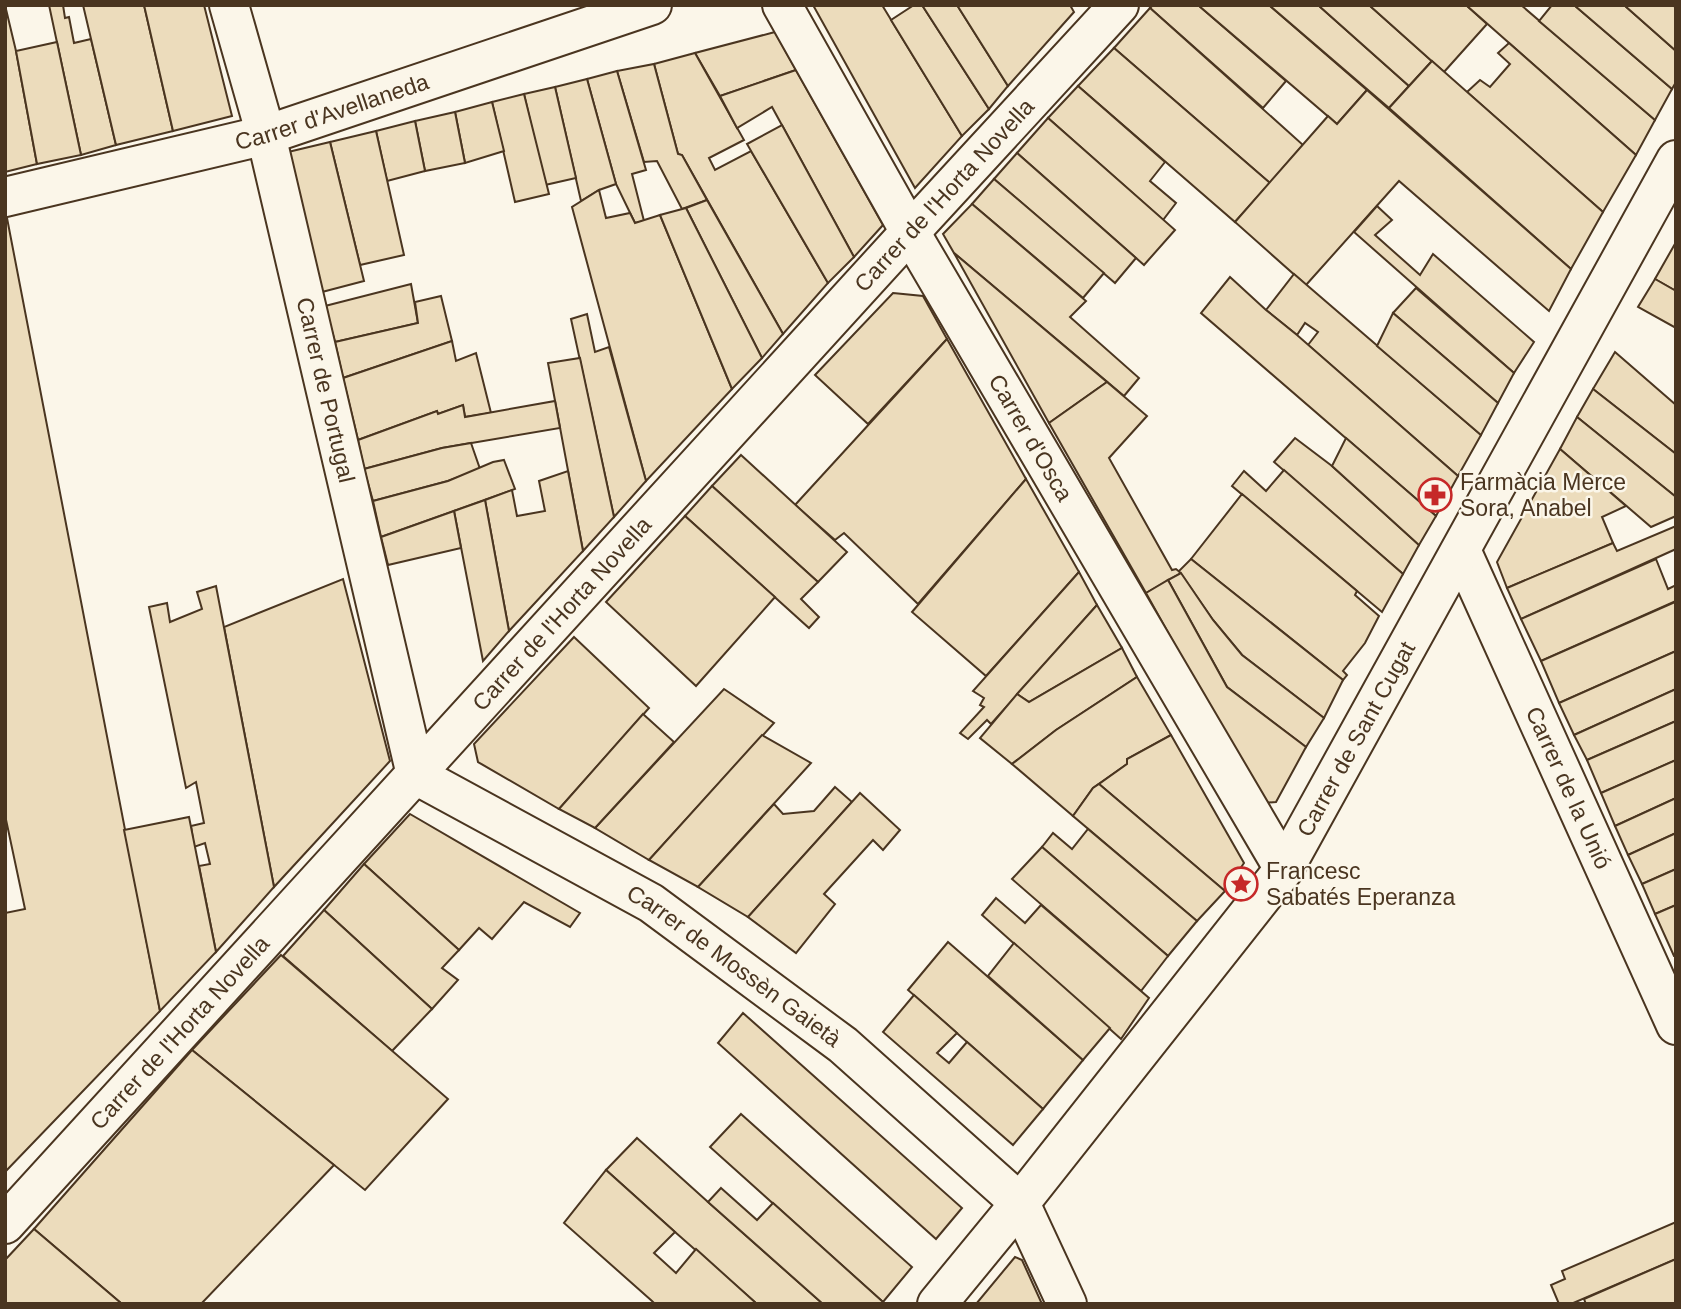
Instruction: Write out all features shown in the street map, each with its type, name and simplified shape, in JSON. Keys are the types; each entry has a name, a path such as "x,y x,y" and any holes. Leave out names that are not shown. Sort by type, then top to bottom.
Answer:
{"street":[{"name":"Carrer de Portugal","path":"229,5 265,135 416,775"},
{"name":"Carrer d'Avellaneda","path":"5,197 265,135 652,5"},
{"name":"Carrer d'Osca","path":"782,5 910,232 1284,869"},
{"name":"Carrer de l'Horta Novella","path":"5,1224 1119,5"},
{"name":"Carrer de Sant Cugat","path":"937,1304 1284,869 1676,160"},
{"name":"Carrer de la Unió","path":"1461,550 1676,1025"},
{"name":"Carrer de Mossèn Gaietà","path":"416,775 651,903 843,1045 1020,1203"},
{"path":"1020,1203 1067,1304"}],"building":[{"path":"5,5 37,164 5,172"},
{"path":"49,5 63,5 65,18 69,17 74,43 91,39 116,145 81,155"},
{"path":"83,5 144,5 173,131 116,145"},
{"path":"144,5 204,5 232,116 173,131"},
{"path":"813,5 882,5 962,136 915,188"},
{"path":"914,5 922,5 989,109 962,136 891,20"},
{"path":"922,5 957,5 1008,86 989,109"},
{"path":"957,5 1070,5 1074,12 1008,86"},
{"path":"1153,5 1198,5 1286,81 1263,108 1150,8"},
{"path":"1198,5 1269,5 1367,90 1337,124"},
{"path":"1269,5 1318,5 1409,86 1389,108"},
{"path":"1318,5 1369,5 1432,61 1409,86"},
{"path":"1369,5 1466,5 1487,24 1444,72"},
{"path":"1466,5 1521,5 1655,120 1636,155"},
{"path":"1552,5 1574,5 1672,89 1655,120 1539,21"},
{"path":"1574,5 1624,5 1676,51 1676,82 1672,89"},
{"path":"1624,5 1673,5 1676,8 1676,51"},
{"path":"1150,8 1303,145 1270,183 1114,48"},
{"path":"775,32 796,70 720,96 695,53"},
{"path":"57,42 81,155 37,164 16,51"},
{"path":"1509,43 1636,155 1603,212 1467,92 1480,80 1490,87 1510,64 1498,53"},
{"path":"1114,48 1270,183 1235,222 1078,86"},
{"path":"695,53 744,140 709,158 715,170 751,151 828,283 783,334 682,155 678,154 654,64"},
{"path":"1432,61 1603,212 1571,269 1389,108"},
{"path":"654,64 678,154 682,155 707,200 682,209 657,161 644,162 617,71"},
{"path":"796,70 883,225 854,257 772,107 737,128 720,96"},
{"path":"617,71 646,170 632,174 644,221 635,223 616,184 587,79"},
{"path":"587,79 616,184 581,201 555,87"},
{"path":"1078,86 1165,162 1150,181 1176,203 1163,220 1048,118"},
{"path":"555,87 576,178 545,185 524,94"},
{"path":"1367,90 1571,269 1549,311 1399,181 1306,285 1235,222 1328,116 1337,124"},
{"path":"524,94 549,194 515,202 492,102"},
{"path":"492,102 504,151 465,163 455,112"},
{"path":"455,112 465,163 425,171 415,121"},
{"path":"1048,118 1175,230 1144,265 1017,153"},
{"path":"415,121 425,171 387,181 376,131"},
{"path":"782,125 854,257 828,283 747,144"},
{"path":"376,131 404,255 360,265 330,142"},
{"path":"330,142 364,281 322,292 288,152"},
{"path":"1017,153 1136,258 1115,283 994,179"},
{"path":"994,179 1104,273 1083,298 972,204"},
{"path":"599,190 606,218 630,213 635,223 660,215 732,389 646,481 572,207"},
{"path":"707,200 783,334 762,358 686,208"},
{"path":"972,204 1086,301 1070,317 1139,378 1124,396 954,253 943,234"},
{"path":"1377,206 1392,220 1375,235 1420,275 1433,254 1534,342 1514,373 1354,232"},
{"path":"686,208 762,358 732,389 660,215"},
{"path":"7,218 160,1011 5,1172 5,913 25,909 5,815"},
{"path":"1676,242 1676,291 1655,279"},
{"path":"954,253 1107,382 1049,423"},
{"path":"1294,274 1481,435 1458,476 1308,345 1318,332 1305,323 1297,335 1266,310"},
{"path":"1230,277 1458,476 1436,516 1201,313"},
{"path":"1655,279 1676,291 1676,328 1638,307"},
{"path":"411,284 418,323 335,342 325,306"},
{"path":"1416,288 1514,373 1498,403 1393,313"},
{"path":"893,293 923,296 947,339 868,424 815,375"},
{"path":"441,296 452,341 343,378 335,342 418,323 415,302"},
{"path":"1393,313 1498,403 1481,435 1377,346"},
{"path":"587,314 595,352 609,347 646,481 614,517 571,319"},
{"path":"947,339 1026,479 918,604 844,533 835,540 795,505"},
{"path":"452,341 456,361 476,353 491,413 465,417 463,405 438,414 437,411 358,440 343,378"},
{"path":"1615,352 1676,405 1676,454 1593,389"},
{"path":"580,358 614,517 583,551 548,363"},
{"path":"1107,382 1147,416 1109,458 1172,570 1176,569 1181,573 1146,593 1049,423"},
{"path":"1593,389 1676,454 1676,497 1577,417"},
{"path":"555,401 560,428 442,448 364,469 358,440 437,411 438,414 463,405 465,417"},
{"path":"1577,417 1676,497 1676,516 1651,527 1560,449"},
{"path":"1295,438 1332,466 1419,545 1403,574 1274,462"},
{"path":"1346,438 1436,516 1419,545 1332,466"},
{"path":"471,443 480,469 448,481 373,501 364,469"},
{"path":"1560,449 1626,506 1602,517 1613,543 1507,588 1497,562"},
{"path":"741,455 847,552 818,582 712,486"},
{"path":"504,460 515,489 381,537 373,501 448,481"},
{"path":"1284,470 1403,574 1382,612 1232,486 1244,471 1266,491"},
{"path":"568,471 583,551 509,631 485,500 512,490 517,516 545,511 539,481"},
{"path":"1026,479 1079,572 986,676 912,612"},
{"path":"712,486 818,582 801,599 819,617 809,628 685,516"},
{"path":"1242,494 1357,591 1355,595 1379,616 1365,643 1343,671 1347,675 1343,680 1191,559"},
{"path":"485,500 509,631 483,661 454,511"},
{"path":"454,511 461,548 388,565 381,537"},
{"path":"685,516 775,597 696,686 606,602"},
{"path":"1676,526 1676,549 1521,619 1507,588 1613,543 1617,551"},
{"path":"1191,559 1343,680 1324,718 1242,655 1213,620 1179,571"},
{"path":"1656,559 1668,589 1676,585 1676,601 1541,661 1521,619"},
{"path":"1079,572 1097,605 991,724 987,720 968,739 960,733 984,707 980,705 984,698 973,691"},
{"path":"1181,573 1213,620 1242,655 1324,718 1306,747 1227,687 1168,580"},
{"path":"343,579 390,761 274,887 224,627"},
{"path":"1168,580 1227,687 1306,747 1276,802 1263,803 1146,593"},
{"path":"216,586 274,887 216,952 199,866 210,864 205,843 194,847 191,826 204,823 196,782 186,788 149,607 167,603 170,622 202,609 197,592"},
{"path":"1675,602 1676,651 1559,703 1541,661"},
{"path":"1097,605 1122,648 1029,702 1017,694"},
{"path":"574,637 649,708 559,809 478,762 474,744"},
{"path":"1122,648 1137,677 1056,730 1012,764 980,738 1017,694 1029,702"},
{"path":"1676,651 1676,689 1574,735 1559,703"},
{"path":"1137,677 1171,735 1127,759 1127,764 1093,788 1073,816 1012,764 1056,730"},
{"path":"724,689 774,723 649,860 595,828"},
{"path":"1676,689 1676,721 1587,760 1574,735"},
{"path":"643,714 674,742 595,828 559,809"},
{"path":"1676,721 1676,760 1601,793 1587,760"},
{"path":"762,735 811,763 698,887 649,860"},
{"path":"1171,735 1244,863 1225,891 1099,784 1127,764 1127,759"},
{"path":"1676,760 1676,798 1615,826 1601,793"},
{"path":"1099,784 1225,891 1197,921 1073,816 1093,788"},
{"path":"835,787 852,802 748,917 698,887 774,804 783,814 814,811"},
{"path":"860,793 900,830 883,850 873,840 824,894 835,904 796,953 748,917"},
{"path":"1676,798 1676,833 1628,855 1615,826"},
{"path":"410,814 580,913 570,927 524,902 492,939 479,928 459,950 364,864"},
{"path":"189,817 216,952 160,1011 124,830"},
{"path":"1088,829 1197,921 1168,956 1042,847 1053,833 1072,849"},
{"path":"1676,833 1676,869 1642,884 1628,855"},
{"path":"1042,847 1168,956 1141,991 1012,879"},
{"path":"364,864 459,950 442,968 458,980 432,1009 324,910"},
{"path":"1676,869 1676,905 1655,914 1642,884"},
{"path":"996,898 1025,923 1041,905 1149,998 1121,1039 982,915"},
{"path":"1676,905 1676,956 1674,956 1655,914"},
{"path":"324,910 432,1009 392,1051 283,956"},
{"path":"948,942 1083,1060 1043,1109 908,990"},
{"path":"1014,943 1110,1028 1083,1060 988,976"},
{"path":"281,955 448,1099 365,1190 192,1050"},
{"path":"914,995 957,1033 937,1053 949,1063 967,1042 1043,1109 1013,1145 883,1032"},
{"path":"743,1013 962,1208 936,1239 718,1043"},
{"path":"192,1050 334,1165 201,1304 122,1304 34,1229"},
{"path":"741,1114 912,1267 883,1302 710,1147"},
{"path":"637,1138 823,1304 757,1304 675,1232 606,1170"},
{"path":"606,1170 675,1232 654,1253 676,1273 696,1249 757,1304 655,1304 564,1223"},
{"path":"721,1188 757,1220 773,1203 883,1302 823,1304 708,1202"},
{"path":"1676,1222 1676,1259 1571,1304 1559,1304 1551,1285 1565,1279 1562,1271"},
{"path":"34,1229 122,1304 5,1304 5,1260"},
{"path":"1015,1257 1022,1260 1042,1304 976,1304"},
{"path":"1676,1259 1676,1304 1586,1304 1584,1299"}],"place":[{"name":"Farmàcia Merce Sora, Anabel","path":"1435,495"},
{"name":"Francesc Sabatés Eperanza","path":"1241,884"}]}
